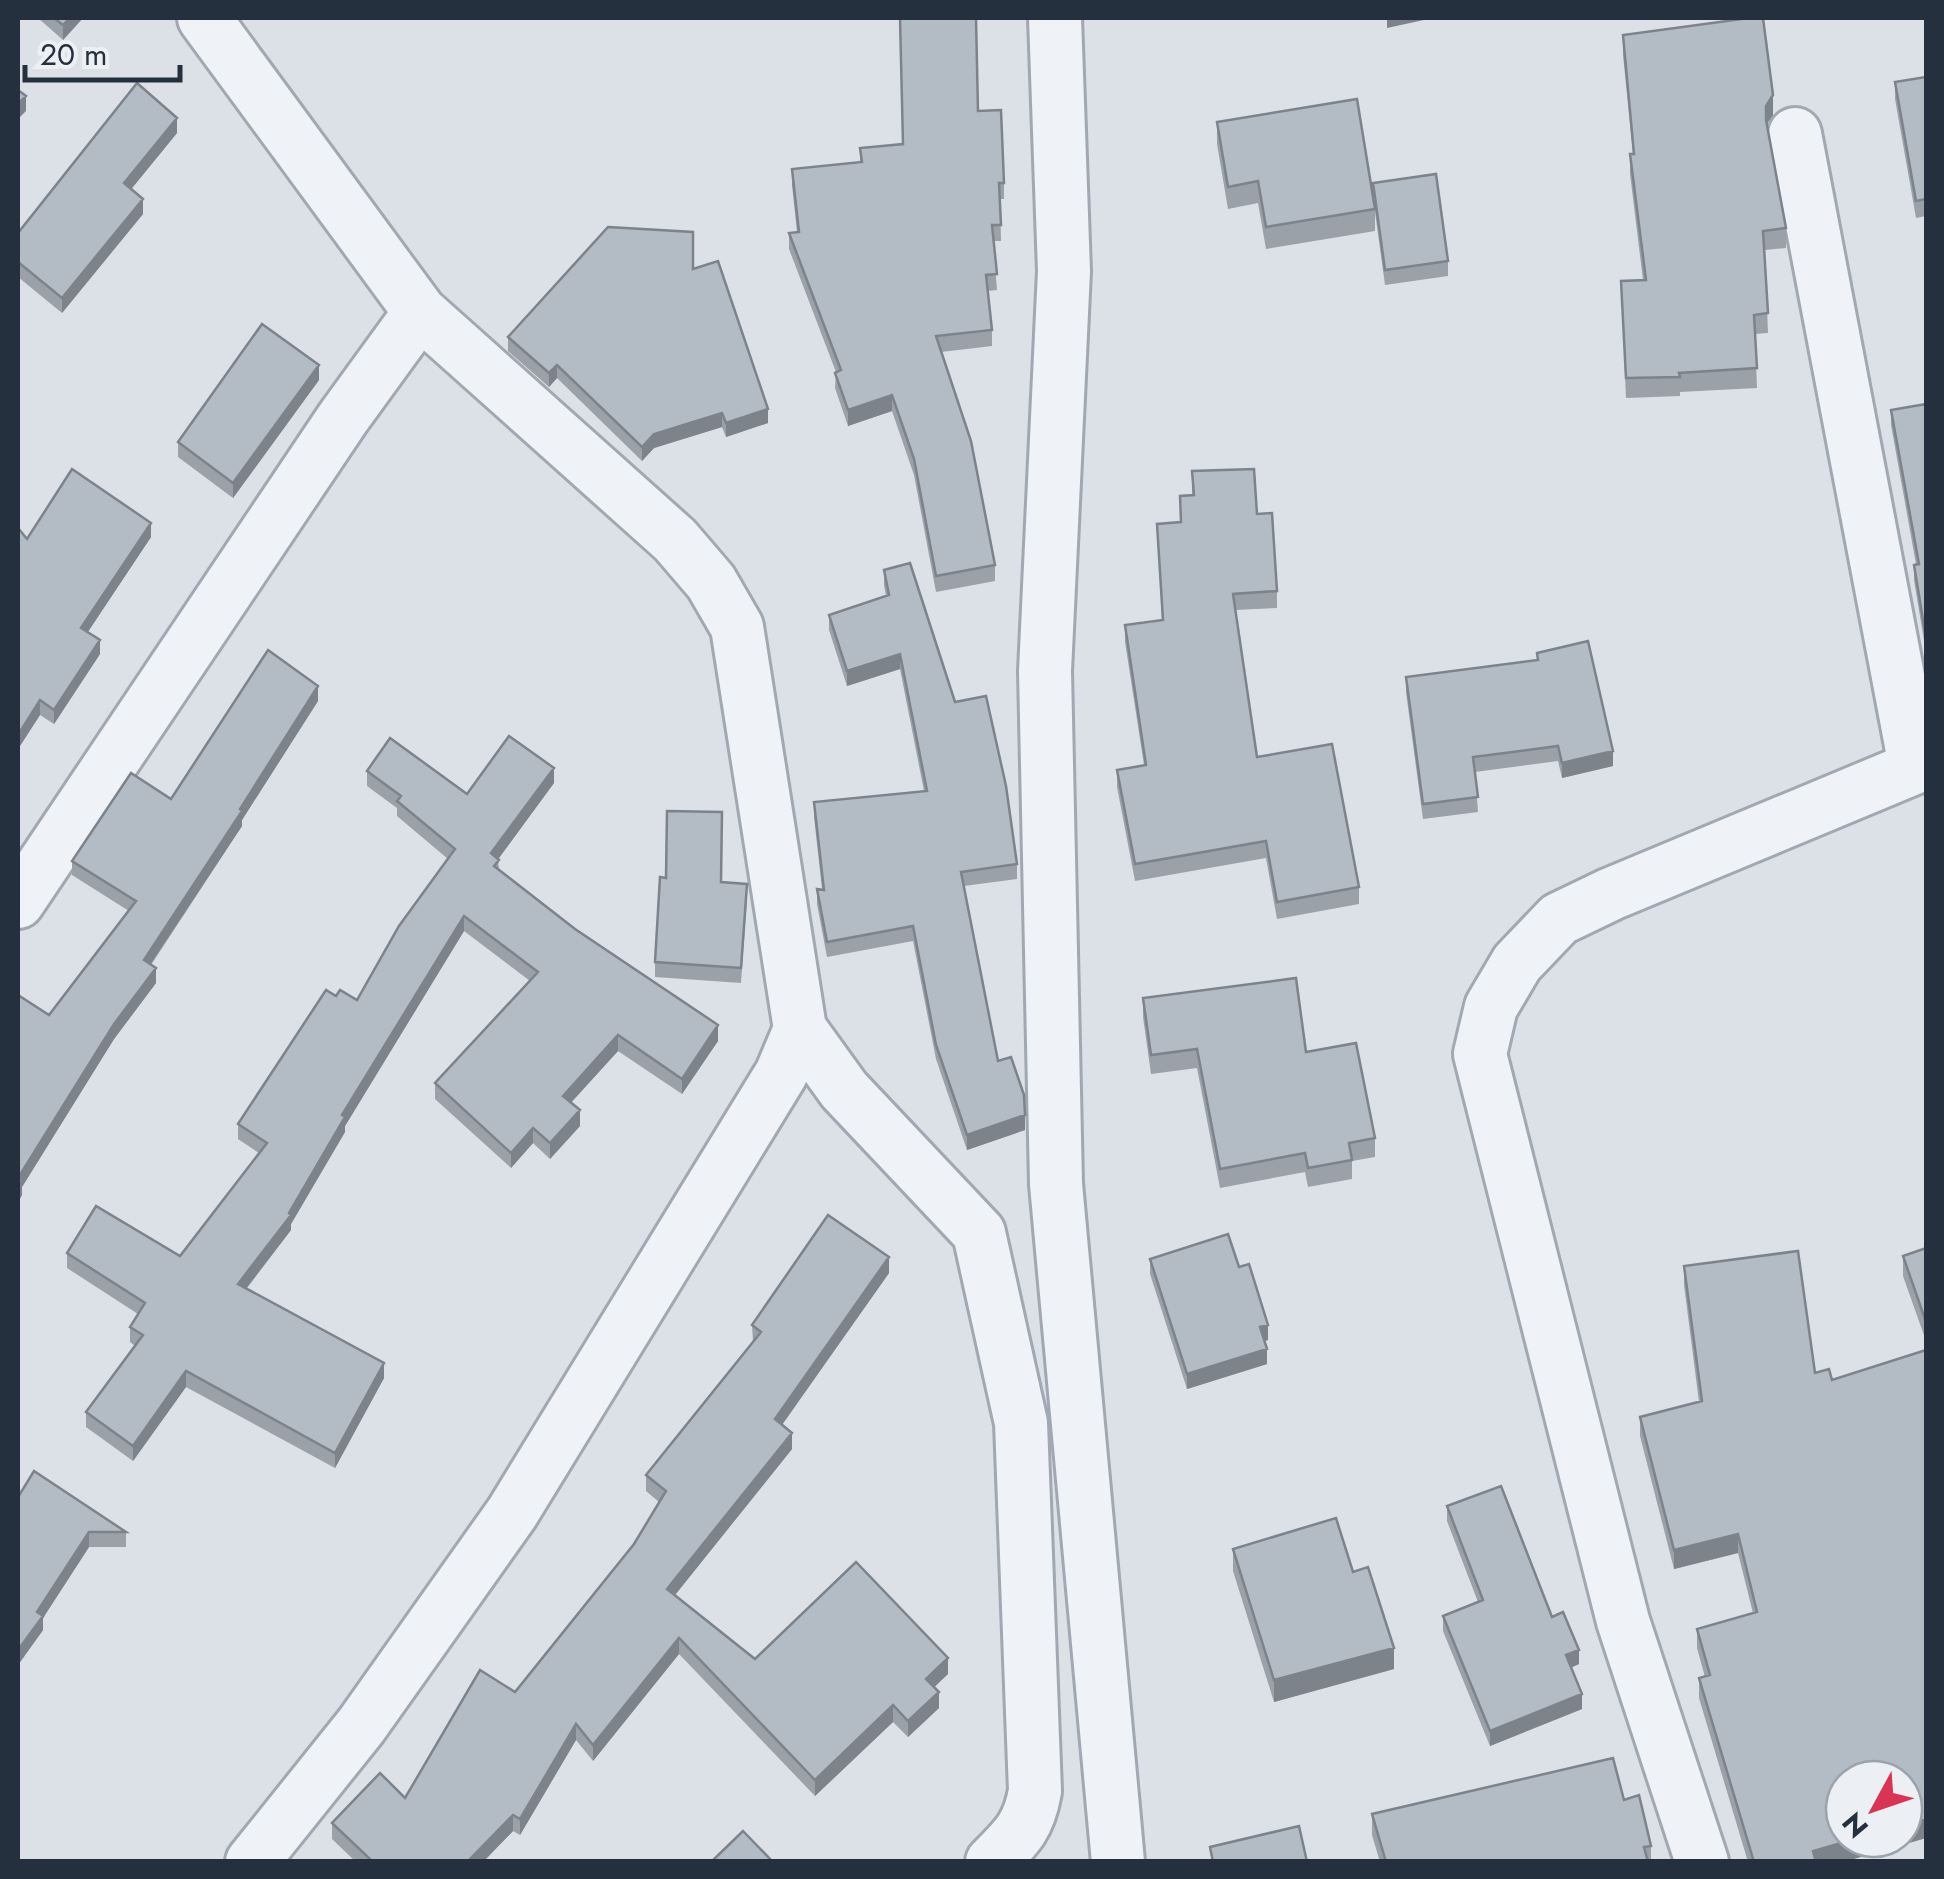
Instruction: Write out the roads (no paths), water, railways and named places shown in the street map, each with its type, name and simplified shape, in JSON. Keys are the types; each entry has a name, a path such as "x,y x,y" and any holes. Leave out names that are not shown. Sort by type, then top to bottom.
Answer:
{"street":[{"path":"204,18 420,312 675,540 711,582 737,627 800,1028 844,1090 979,1233 1021,1423 1035,1792 1030,1817 992,1862"},
{"path":"1055,18 1064,271 1045,671 1056,1184 1118,1862"},
{"path":"1702,1862 1622,1621 1480,1054 1491,1008 1517,964 1559,920 1611,894 1921,764 1795,134"},
{"path":"18,902 342,418 420,312"},
{"path":"252,1862 362,1726 512,1513 781,1074 800,1028"}]}
